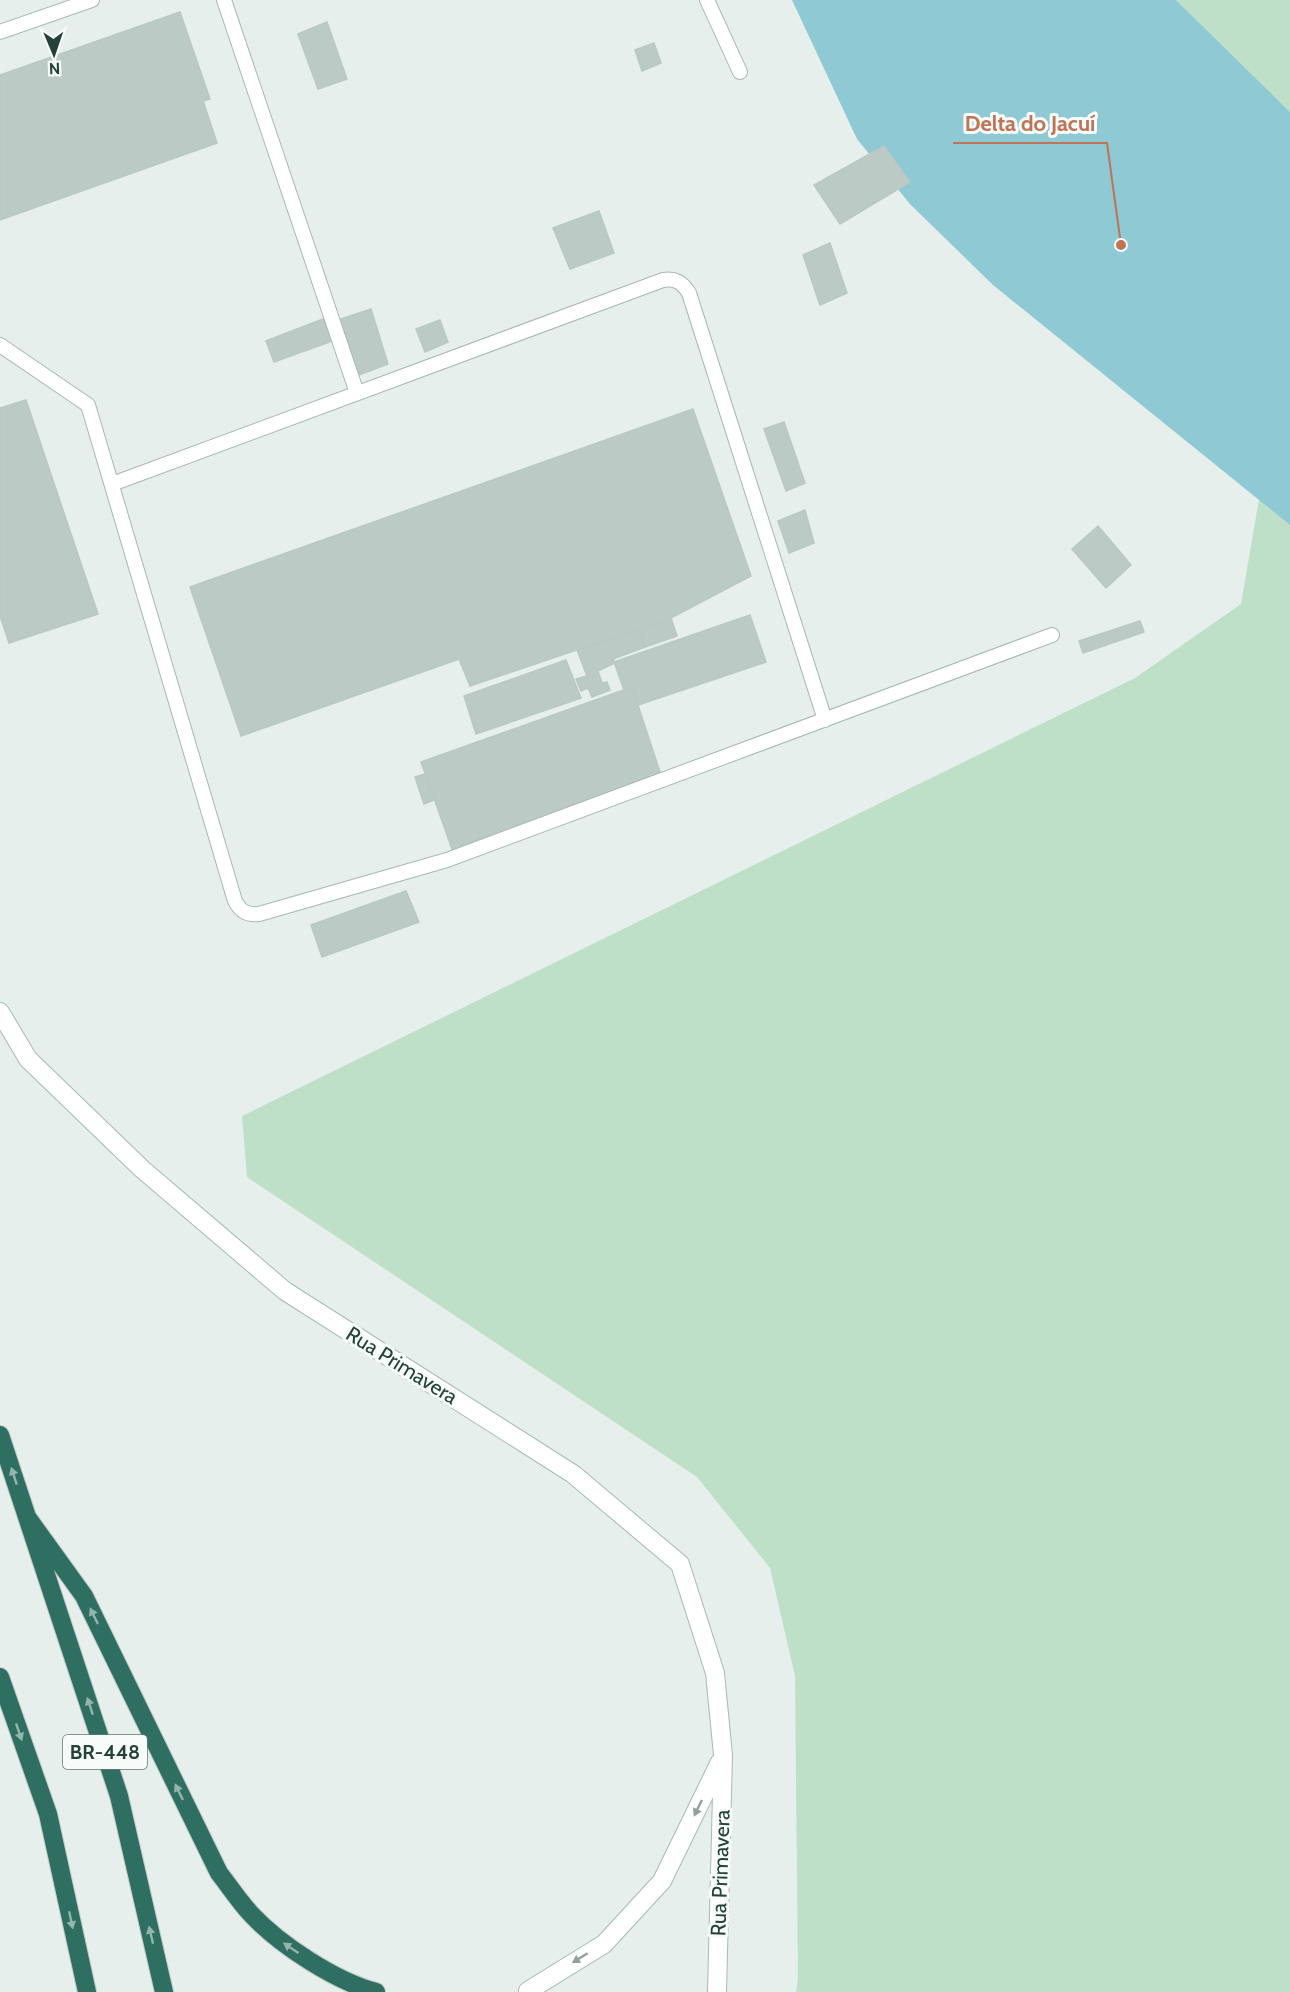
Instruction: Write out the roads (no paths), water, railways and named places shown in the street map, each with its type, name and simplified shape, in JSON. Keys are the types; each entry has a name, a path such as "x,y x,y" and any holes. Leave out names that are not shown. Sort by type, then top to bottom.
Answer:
{"highway":[{"name":"BR-448","path":"0,1435 119,1796 164,1992"},
{"path":"27,1517 84,1596 219,1873 251,1914 288,1946 341,1978 376,1992"},
{"name":"BR-448","path":"0,1677 48,1814 87,1992"}],"main road":[{"name":"Rua Primavera","path":"0,1012 28,1059 142,1169 285,1291 573,1474 680,1564 715,1673 723,1755 717,1992"},
{"name":"Rua Primavera","path":"527,1992 604,1944 662,1881 723,1755"},
{"path":"527,1992 541,1992"}],"lane":[{"path":"0,32 92,0"},
{"path":"224,0 357,393"},
{"path":"707,0 740,72"},
{"path":"112,484 663,280 678,281 689,293 825,720"},
{"path":"0,345 88,405 235,901 240,909 249,915 447,860 1052,635"}],"water":[{"path":"792,0 1176,0 1290,112 1290,525 993,285 910,204 857,139"}],"place":[{"name":"Delta do Jacuí","path":"1121,245"}]}
